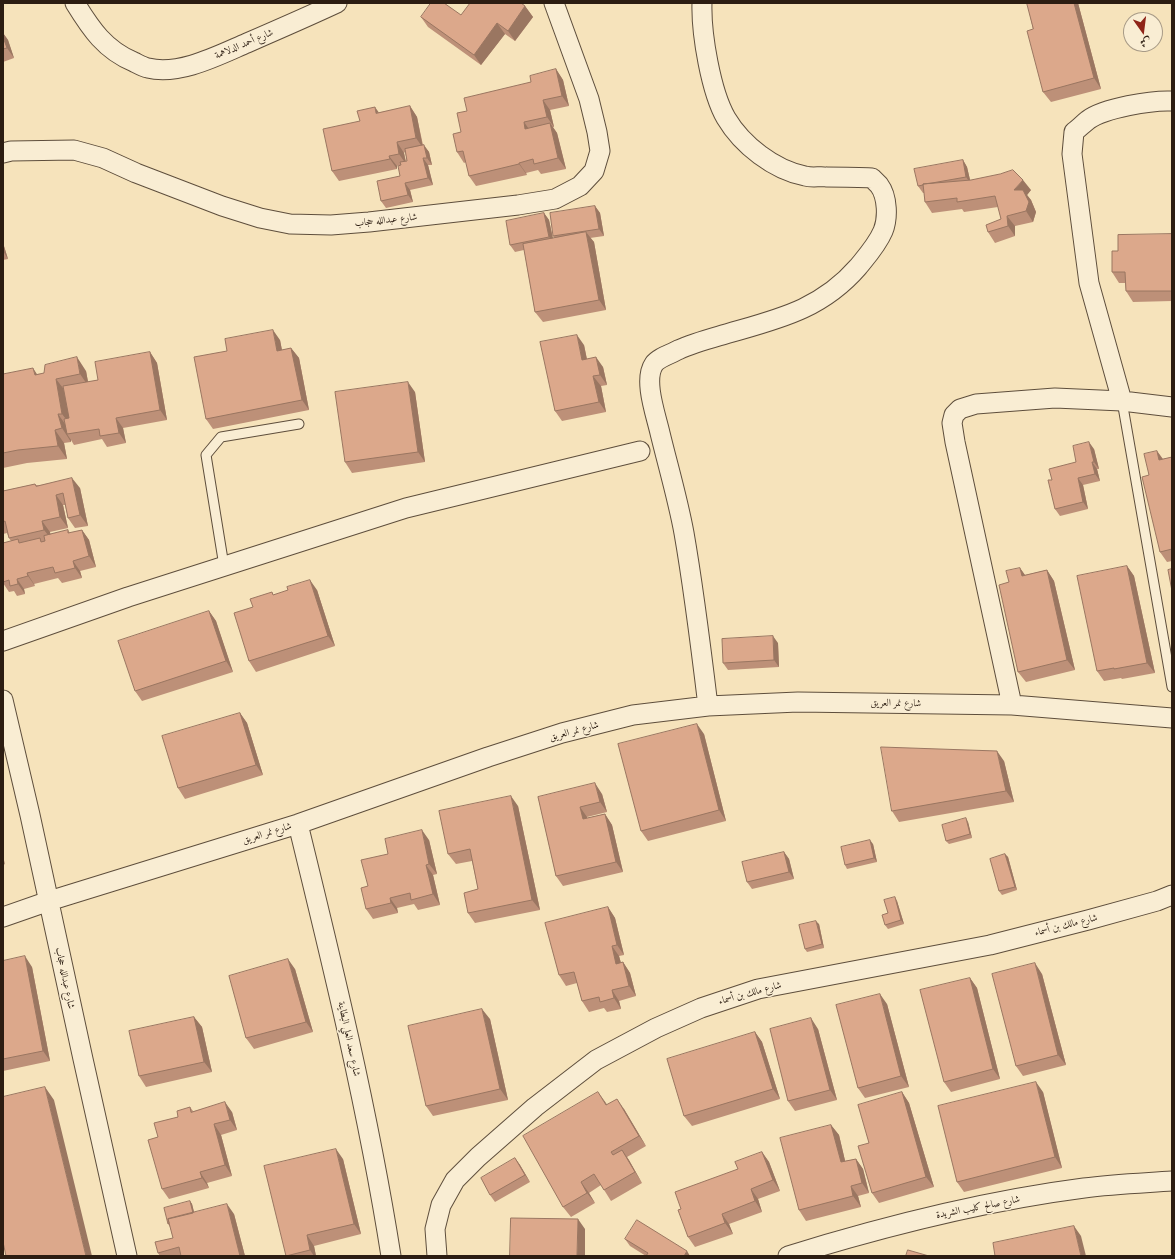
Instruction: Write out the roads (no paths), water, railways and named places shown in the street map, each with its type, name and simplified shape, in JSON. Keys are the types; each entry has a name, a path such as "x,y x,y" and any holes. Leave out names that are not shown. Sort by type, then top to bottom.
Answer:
{"street":[{"name":"شارع أحمد الدلاهمة","path":"75,3 99,39 114,52 148,68 163,70 182,67 214,57 337,3"},
{"name":"شارع عبدالله حجاب","path":"3,153 11,151 74,150 103,158 136,173 222,206 260,218 290,224 331,225 369,222 518,205 555,199 580,186 594,171 600,151 589,99 554,3"},
{"path":"702,3 702,20 710,69 717,98 726,118 739,136 758,153 778,167 806,176 872,178 879,185 886,205 886,222 880,239 847,280 827,296 807,308 783,317 687,346 655,362 650,372 650,385 654,408 684,531 708,706"},
{"path":"1122,401 1089,283 1072,154 1074,132 1089,119 1103,112 1135,105 1172,101"},
{"path":"1012,706 955,442 952,423 954,415 960,409 976,404 1055,398 1122,401 1172,408"},
{"path":"3,641 128,597 406,508 640,451"},
{"name":"شارع عبدالله حجاب","path":"3,700 127,1256"},
{"name":"شارع نمر العريق","path":"3,916 298,824 488,756 562,733 633,715 708,706 798,702 1012,706 1172,718"},
{"name":"شارع سعد العلي البطاينة","path":"298,824 334,971 367,1123 391,1256"},
{"name":"شارع مالك بن أسماء","path":"437,1256 435,1229 441,1205 455,1180 478,1157 535,1107 596,1060 656,1028 701,1008 758,989 990,945 1088,920 1157,901 1172,895"},
{"name":"شارع صالح كليب الشريدة","path":"788,1256 808,1253 889,1226 962,1209 1085,1188 1172,1181"}],"lane":[{"path":"1122,401 1172,687"},
{"path":"224,566 206,455 221,438 299,424"}]}
